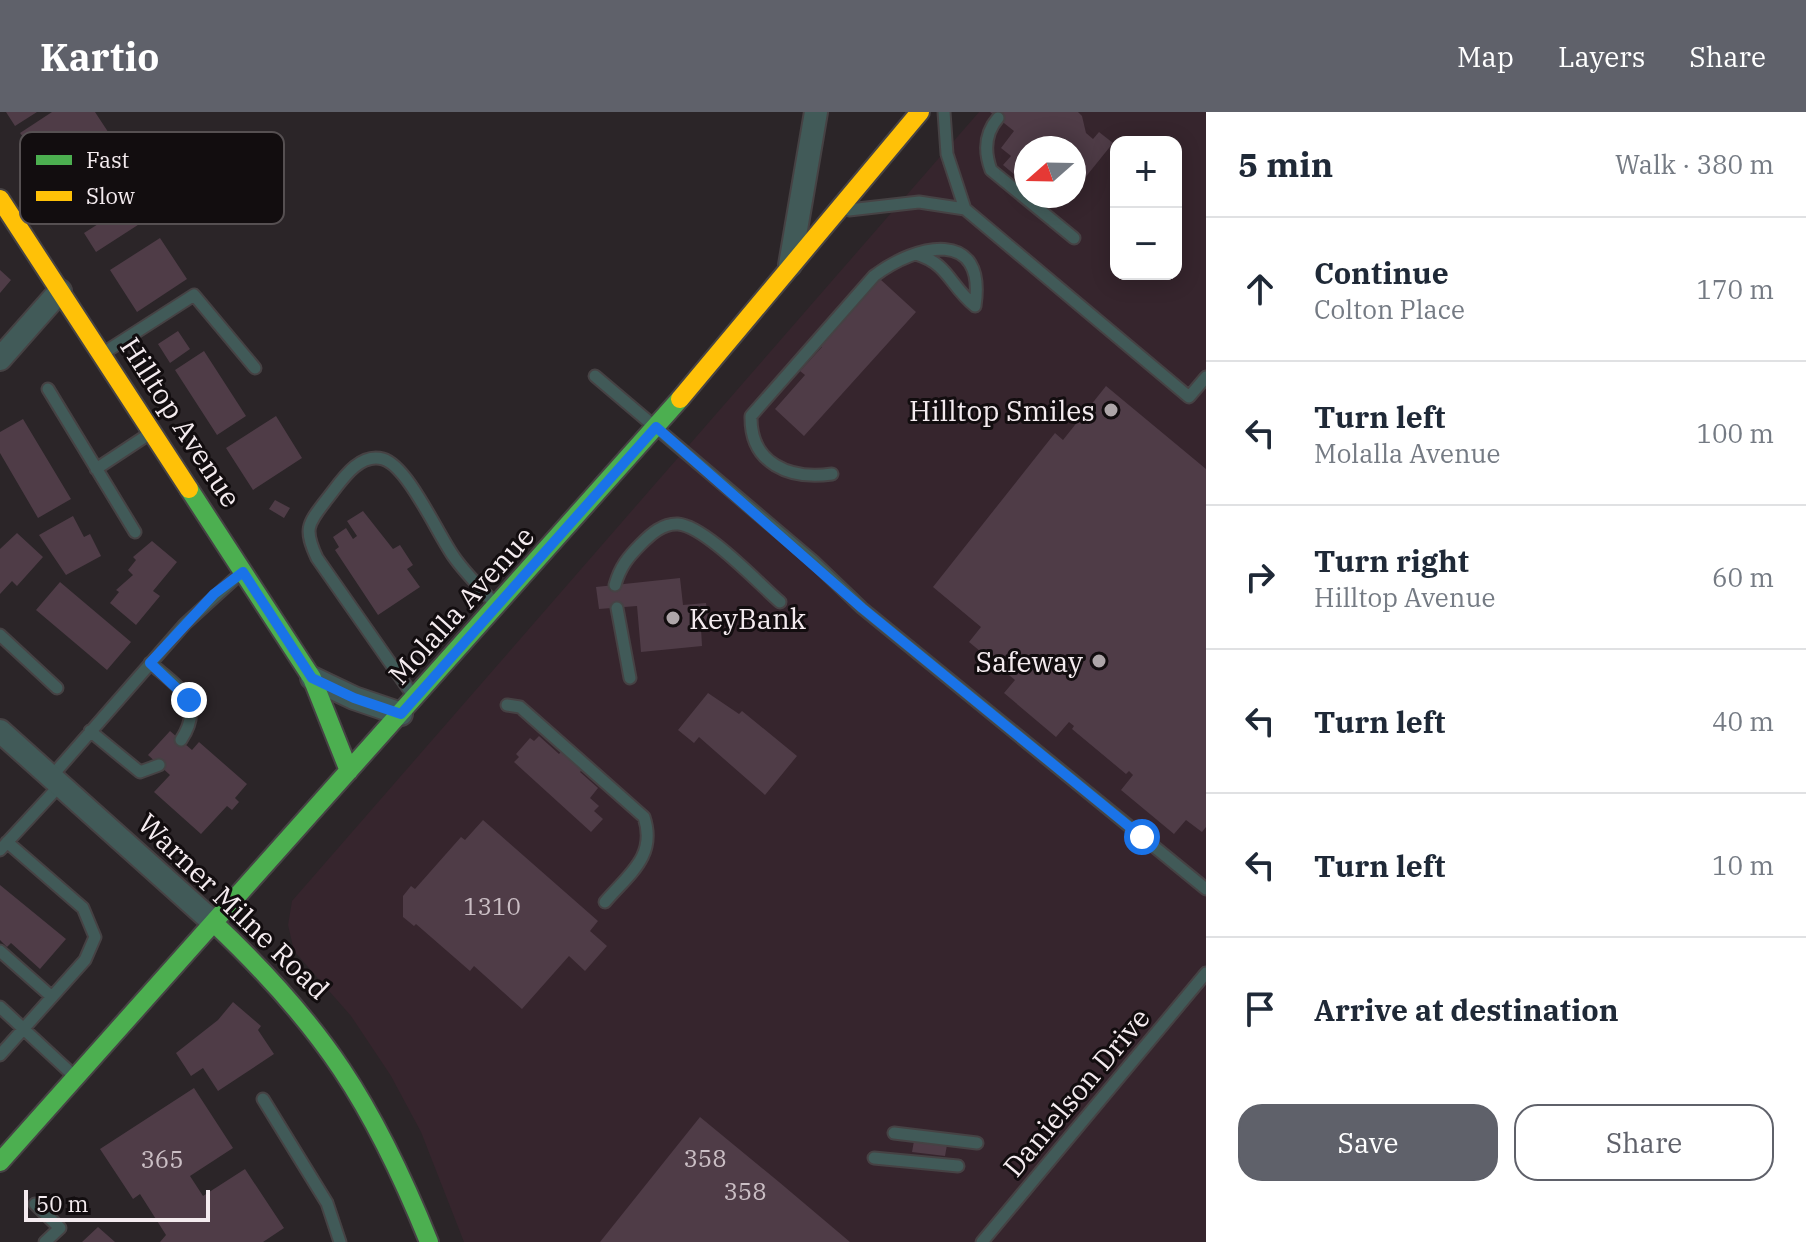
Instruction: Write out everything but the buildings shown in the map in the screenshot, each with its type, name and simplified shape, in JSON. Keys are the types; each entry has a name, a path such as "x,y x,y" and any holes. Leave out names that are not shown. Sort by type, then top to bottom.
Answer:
{"main road":[{"name":"Molalla Avenue","path":"0,1162 13,1139 76,1077 656,427 920,112"},
{"name":"Hilltop Avenue","path":"0,199 312,678 349,771"},
{"name":"Warner Milne Road","path":"214,923 302,1010 356,1083 393,1151 429,1242"}],"street":[{"path":"790,267 816,112"},
{"path":"0,359 60,291"},
{"path":"312,678 354,698 408,706"},
{"name":"Warner Milne Road","path":"0,731 214,923"}],"lane":[{"path":"944,112 947,154 965,209"},
{"path":"998,118 990,127 985,154 991,170 1074,238"},
{"path":"836,212 919,202 965,209 1189,397 1206,377"},
{"path":"832,474 794,475 766,458 751,432 751,416 874,276 889,265 916,254 936,247 949,247 967,259 975,271 978,287 975,306 961,294 936,260 916,254"},
{"path":"102,355 194,295 255,368"},
{"path":"595,376 862,608 1206,889"},
{"path":"48,389 135,532"},
{"path":"96,469 152,432"},
{"path":"408,706 308,540 308,524 353,467 371,459 384,459 401,471 455,559 497,607"},
{"path":"615,585 625,560 652,534 675,524 688,526 704,536 780,602"},
{"path":"0,1055 85,960 95,937 83,908 4,846 56,781 90,731 214,594 243,572"},
{"path":"617,608 630,678"},
{"path":"0,635 57,688"},
{"path":"150,663 189,700 192,720 181,740"},
{"path":"507,705 520,707 644,817 650,834 646,854 605,902"},
{"path":"90,731 140,772 159,765"},
{"path":"0,951 52,997"},
{"name":"Danielson Drive","path":"982,1242 1206,973"},
{"path":"0,1007 76,1077"},
{"path":"263,1099 327,1203 340,1242"},
{"path":"894,1133 977,1143"},
{"path":"874,1158 958,1166"},
{"path":"35,1204 60,1228 45,1242"}],"shaded area":[{"path":"979,112 1206,112 1206,1242 464,1242 421,1132 391,1076 351,1016 294,951 288,925 292,901"}],"traffic: fast":[{"path":"0,1162 680,399"},
{"path":"189,489 312,678 349,771"},
{"path":"214,923 286,997 341,1069 387,1148 429,1242"}],"traffic: slow":[{"path":"680,399 920,112"},
{"path":"0,199 189,489"}],"place":[{"name":"Hilltop Smiles","path":"1111,410"},
{"name":"KeyBank","path":"673,618"},
{"name":"Safeway","path":"1099,661"}],"route":[{"path":"189,700 178,686 150,663 214,594 243,572 312,678 354,698 401,714 656,427 813,561 862,608 1142,837"}]}
